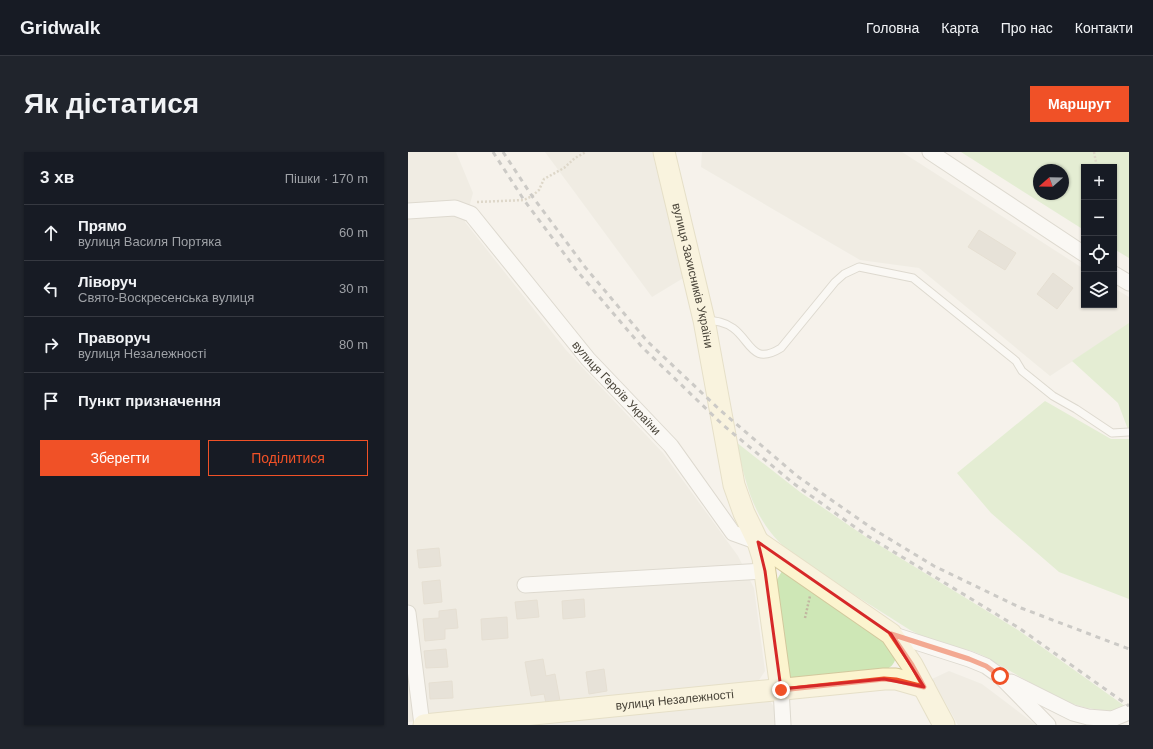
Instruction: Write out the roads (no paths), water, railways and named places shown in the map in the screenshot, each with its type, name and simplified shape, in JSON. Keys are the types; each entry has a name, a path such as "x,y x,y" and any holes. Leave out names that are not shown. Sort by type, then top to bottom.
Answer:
{"street":[{"name":"вулиця Захисників України","path":"664,152 704,320 734,485 744,513 758,542"},
{"path":"930,152 1081,252"},
{"name":"вулиця Героїв України","path":"408,211 455,208 471,214 588,359 671,446 733,533 758,542"},
{"path":"1117,276 1129,284"},
{"path":"758,542 765,571 781,690 783,725"},
{"path":"758,542 891,634 969,659 986,666 1000,676 1073,713 1088,717 1112,719 1129,712"},
{"path":"525,585 765,571"},
{"path":"408,613 423,725"},
{"path":"891,634 912,665 944,725"},
{"path":"1000,676 1048,725"},
{"name":"вулиця Незалежності","path":"423,725 884,679 896,680 924,687"}],"lane":[{"path":"704,320 723,322 734,328 752,350 760,354 771,354 781,348 835,282 844,274 859,267 913,278 1016,361 1022,371 1053,396 1076,409 1112,433 1129,432"}],"railway":[{"path":"493,152 524,200 578,272 642,347 723,425 793,483 866,535 1019,628 1129,706"},
{"path":"503,152 532,196 585,267 648,342 720,410 797,476 873,529 934,566 1021,608 1129,649"}]}
